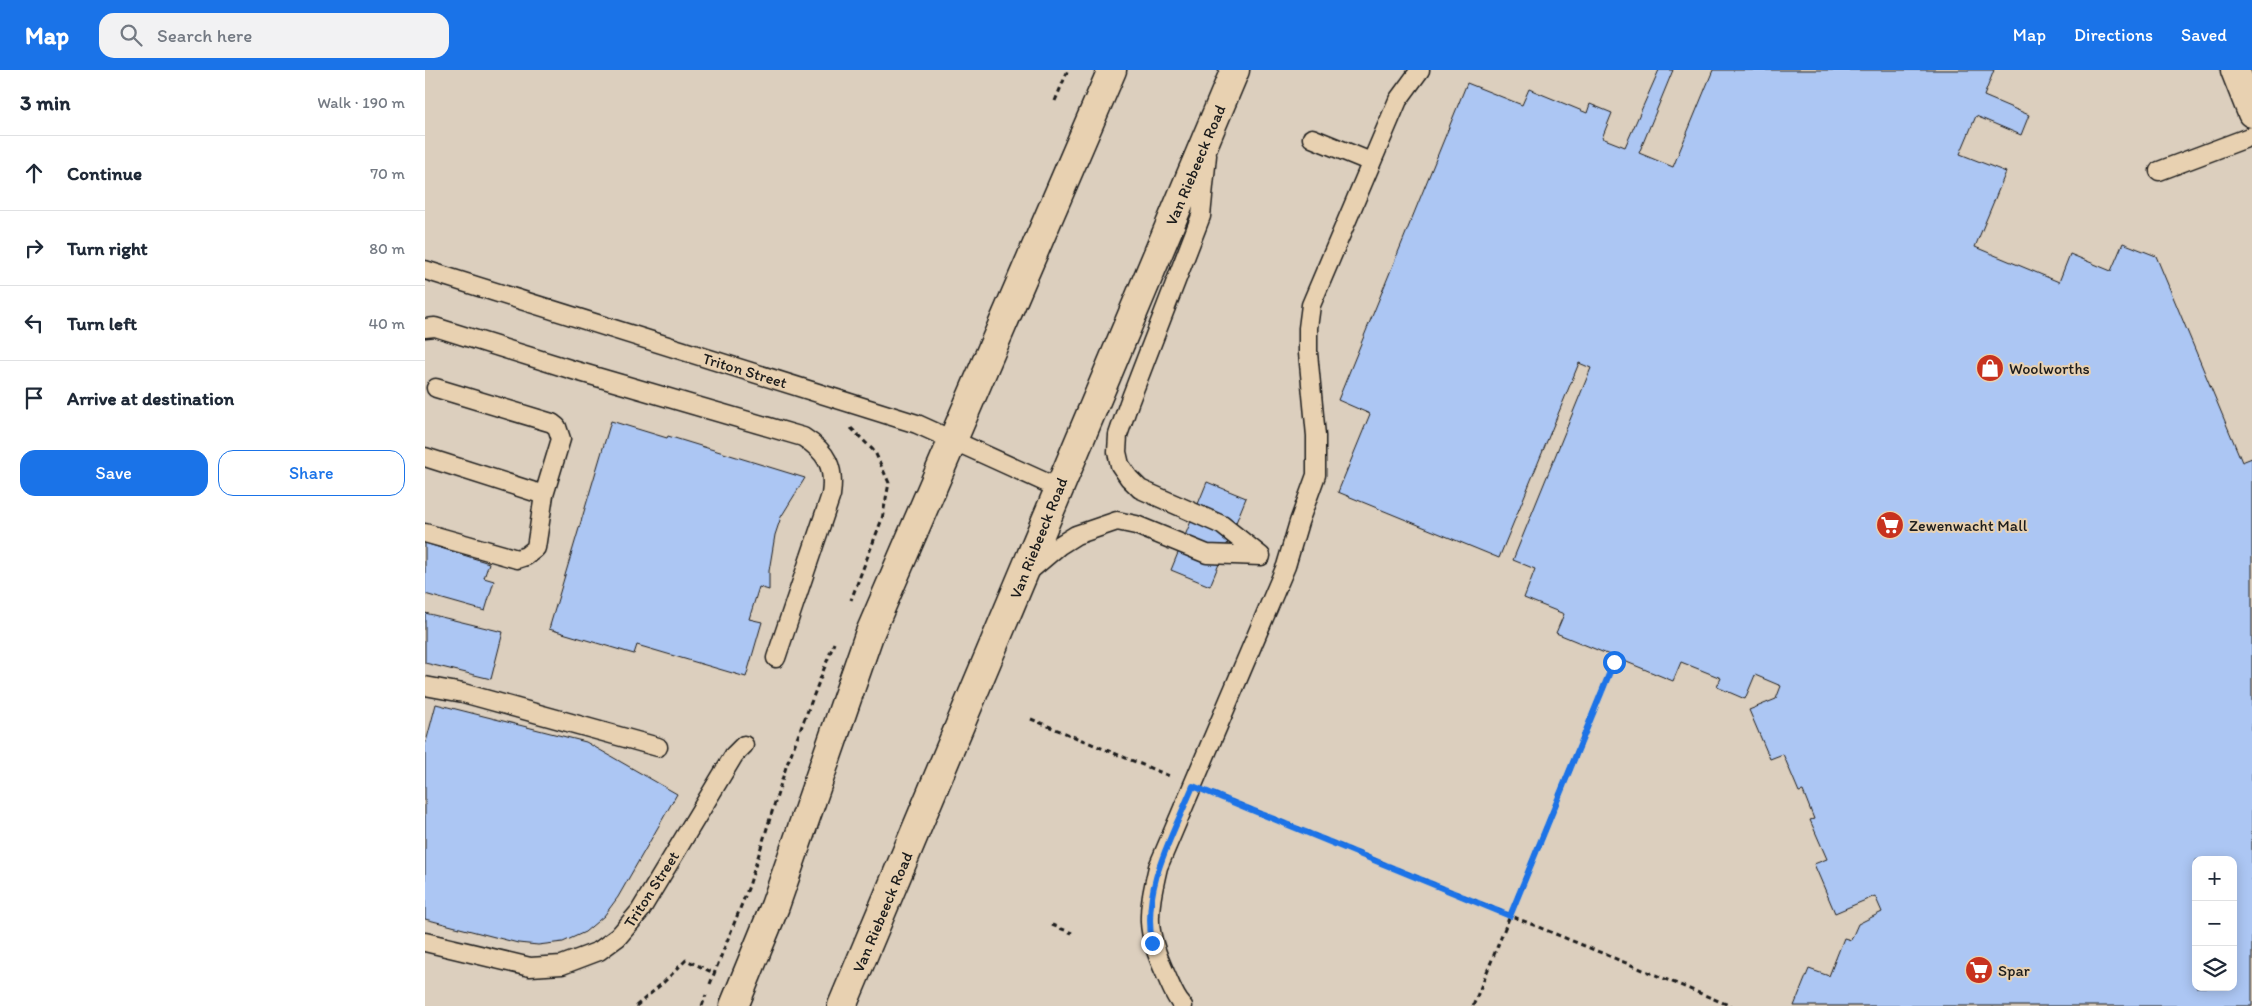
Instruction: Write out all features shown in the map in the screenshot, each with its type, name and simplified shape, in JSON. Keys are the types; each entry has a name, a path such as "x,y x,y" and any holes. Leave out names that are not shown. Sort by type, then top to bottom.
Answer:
{"main road":[{"path":"734,1006 775,906 869,635 1112,70"},
{"name":"Van Riebeeck Road","path":"842,1006 1235,70"},
{"path":"2235,70 2252,113"}],"lane":[{"path":"1183,1006 1152,943 1149,916 1158,867 1286,566 1316,475 1316,436 1308,328 1311,305 1398,100 1420,70"},
{"path":"1023,576 1068,540 1098,526 1117,521 1136,524 1207,554 1261,556 1222,524 1140,490 1121,465 1117,452 1118,435 1129,403 1201,216 1211,128"},
{"path":"2159,172 2252,136"},
{"path":"1312,138 1371,162"},
{"name":"Triton Street","path":"425,270 917,424 1058,488"},
{"path":"425,328 435,327 573,370 803,437 818,446 829,463 833,478 831,495 776,658"},
{"path":"425,533 517,559 526,556 536,548 544,495 561,439 557,427 552,424 437,388"},
{"path":"425,457 544,495"},
{"path":"425,686 463,693 658,747"},
{"name":"Triton Street","path":"425,942 530,967 562,965 599,951 618,937 640,911 734,755 744,745"}],"path":[{"path":"1055,101 1068,70"},
{"path":"847,425 875,452 889,483 882,518 848,608"},
{"path":"702,1006 749,886 787,767 838,634"},
{"path":"1473,1006 1614,662"},
{"path":"1031,719 1731,1006"},
{"path":"1052,925 1073,933"},
{"path":"636,1006 665,982 686,960 714,974"}],"building":[{"name":"Zewenwacht Mall","path":"1659,70 1673,70 1639,153 1673,167 1713,70 1994,70 1984,96 2029,115 2021,135 1976,116 1960,154 2006,172 1975,247 2059,282 2070,254 2111,271 2123,243 2156,256 2242,462 2252,458 2252,1006 1794,1006 1809,969 1829,976 1844,938 1851,940 1858,924 1882,912 1875,896 1835,913 1814,864 1827,859 1810,820 1814,819 1803,791 1799,792 1783,754 1770,759 1749,710 1776,699 1781,686 1755,675 1745,699 1717,687 1721,678 1681,662 1673,681 1556,633 1564,614 1524,598 1535,569 1513,560 1591,368 1579,363 1499,558 1338,492 1370,414 1338,400 1467,83 1522,105 1529,89 1587,113 1590,104 1612,113 1602,138 1625,147"},
{"path":"611,421 667,438 668,436 805,478 781,517 775,535 769,571 769,590 759,587 749,619 762,622 746,677 637,645 634,654 549,629"},
{"path":"1207,482 1246,498 1210,586 1171,570"},
{"path":"425,543 489,563 484,578 494,581 485,611 425,594"},
{"path":"425,613 503,632 491,679 425,663"},
{"path":"436,704 586,742 677,794 618,897 604,916 585,932 563,942 538,945 518,943 425,919 425,746"}],"place":[{"name":"Woolworths","path":"1990,368"},
{"name":"Zewenwacht Mall","path":"1890,525"},
{"name":"Spar","path":"1979,970"}],"route":[{"path":"1152,943 1149,916 1158,867 1193,786 1510,916 1614,662"}]}
